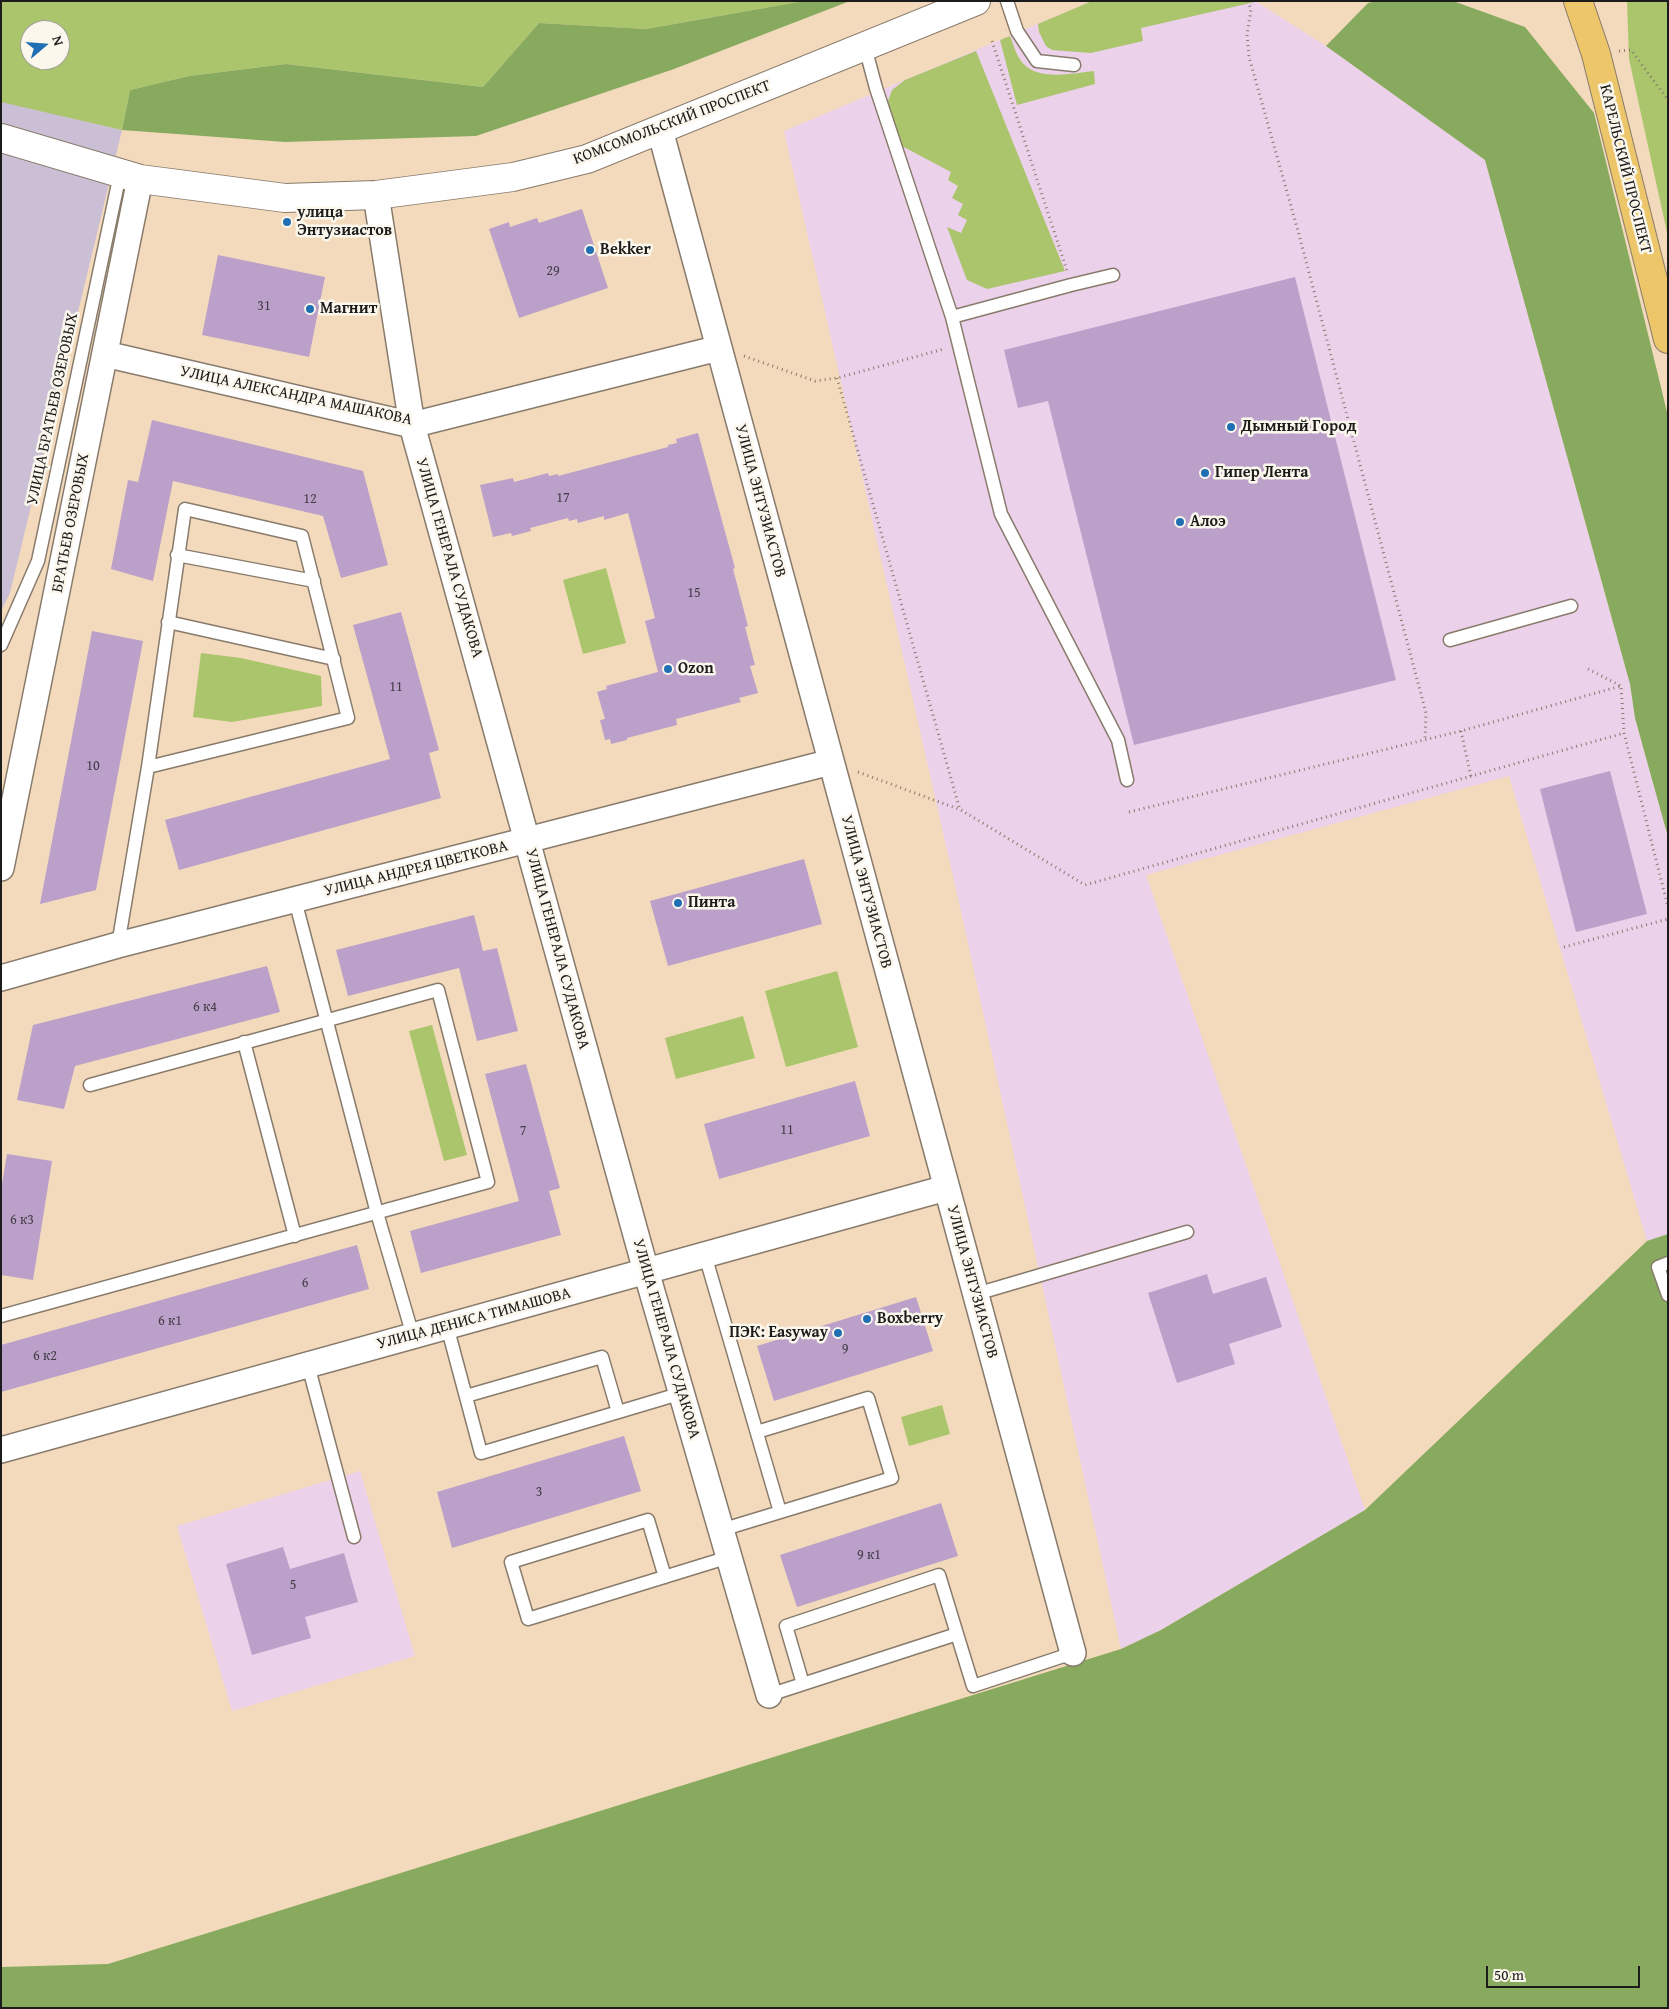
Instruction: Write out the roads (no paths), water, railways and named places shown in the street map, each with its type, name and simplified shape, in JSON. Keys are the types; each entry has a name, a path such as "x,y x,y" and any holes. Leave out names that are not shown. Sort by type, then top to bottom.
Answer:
{"main road":[{"name":"КАРЕЛЬСКИЙ ПРОСПЕКТ","path":"1578,1 1596,54 1668,339"}],"street":[{"name":"КОМСОМОЛЬСКИЙ ПРОСПЕКТ","path":"1,138 130,176 285,198 376,195 513,177 587,159 964,4"},
{"name":"УЛИЦА ЭНТУЗИАСТОВ","path":"660,130 1073,1653"},
{"name":"БРАТЬЕВ ОЗЕРОВЫХ","path":"1,868 105,354 130,176"},
{"name":"УЛИЦА ГЕНЕРАЛА СУДАКОВА","path":"376,195 412,425 646,1271 769,1695"},
{"name":"УЛИЦА АЛЕКСАНДРА МАШАКОВА","path":"105,354 412,425 719,348"},
{"name":"УЛИЦА АНДРЕЯ ЦВЕТКОВА","path":"1,978 118,945 832,762"},
{"name":"УЛИЦА ДЕНИСА ТИМАШОВА","path":"1,1450 946,1188"}],"lane":[{"path":"1008,1 1017,30 1037,61 1074,65"},
{"path":"865,46 876,88 952,318 1001,514 1118,740 1127,780"},
{"name":"УЛИЦА БРАТЬЕВ ОЗЕРОВЫХ","path":"1,644 38,561 130,176"},
{"path":"952,318 1113,275"},
{"path":"118,945 148,767 185,509 302,536 348,718 148,767"},
{"path":"177,555 314,581"},
{"path":"1450,640 1571,606"},
{"path":"168,622 334,659"},
{"path":"295,900 377,1213 413,1336"},
{"path":"1,1316 488,1182 438,990 90,1085"},
{"path":"244,1042 294,1236"},
{"path":"976,1294 1187,1232"},
{"path":"705,1255 780,1512"},
{"path":"1668,1264 1658,1267 1668,1295"},
{"path":"447,1326 481,1453 682,1393"},
{"path":"466,1396 602,1356 618,1412"},
{"path":"308,1364 354,1537"},
{"path":"721,1530 892,1478 868,1398 757,1432"},
{"path":"665,1578 648,1520 510,1562 528,1619 665,1578 729,1557"},
{"path":"803,1684 786,1626 938,1575 974,1686 1073,1653"},
{"path":"769,1695 957,1634"}],"place":[{"name":"улица Энтузиастов","path":"287,222"},
{"name":"Bekker","path":"590,250"},
{"name":"Магнит","path":"310,309"},
{"name":"Дымный Город","path":"1231,427"},
{"name":"Гипер Лента","path":"1205,473"},
{"name":"Алоэ","path":"1180,522"},
{"name":"Ozon","path":"668,669"},
{"name":"Пинта","path":"678,903"},
{"name":"Boxberry","path":"867,1319"},
{"name":"ПЭК: Easyway","path":"838,1333"}]}
